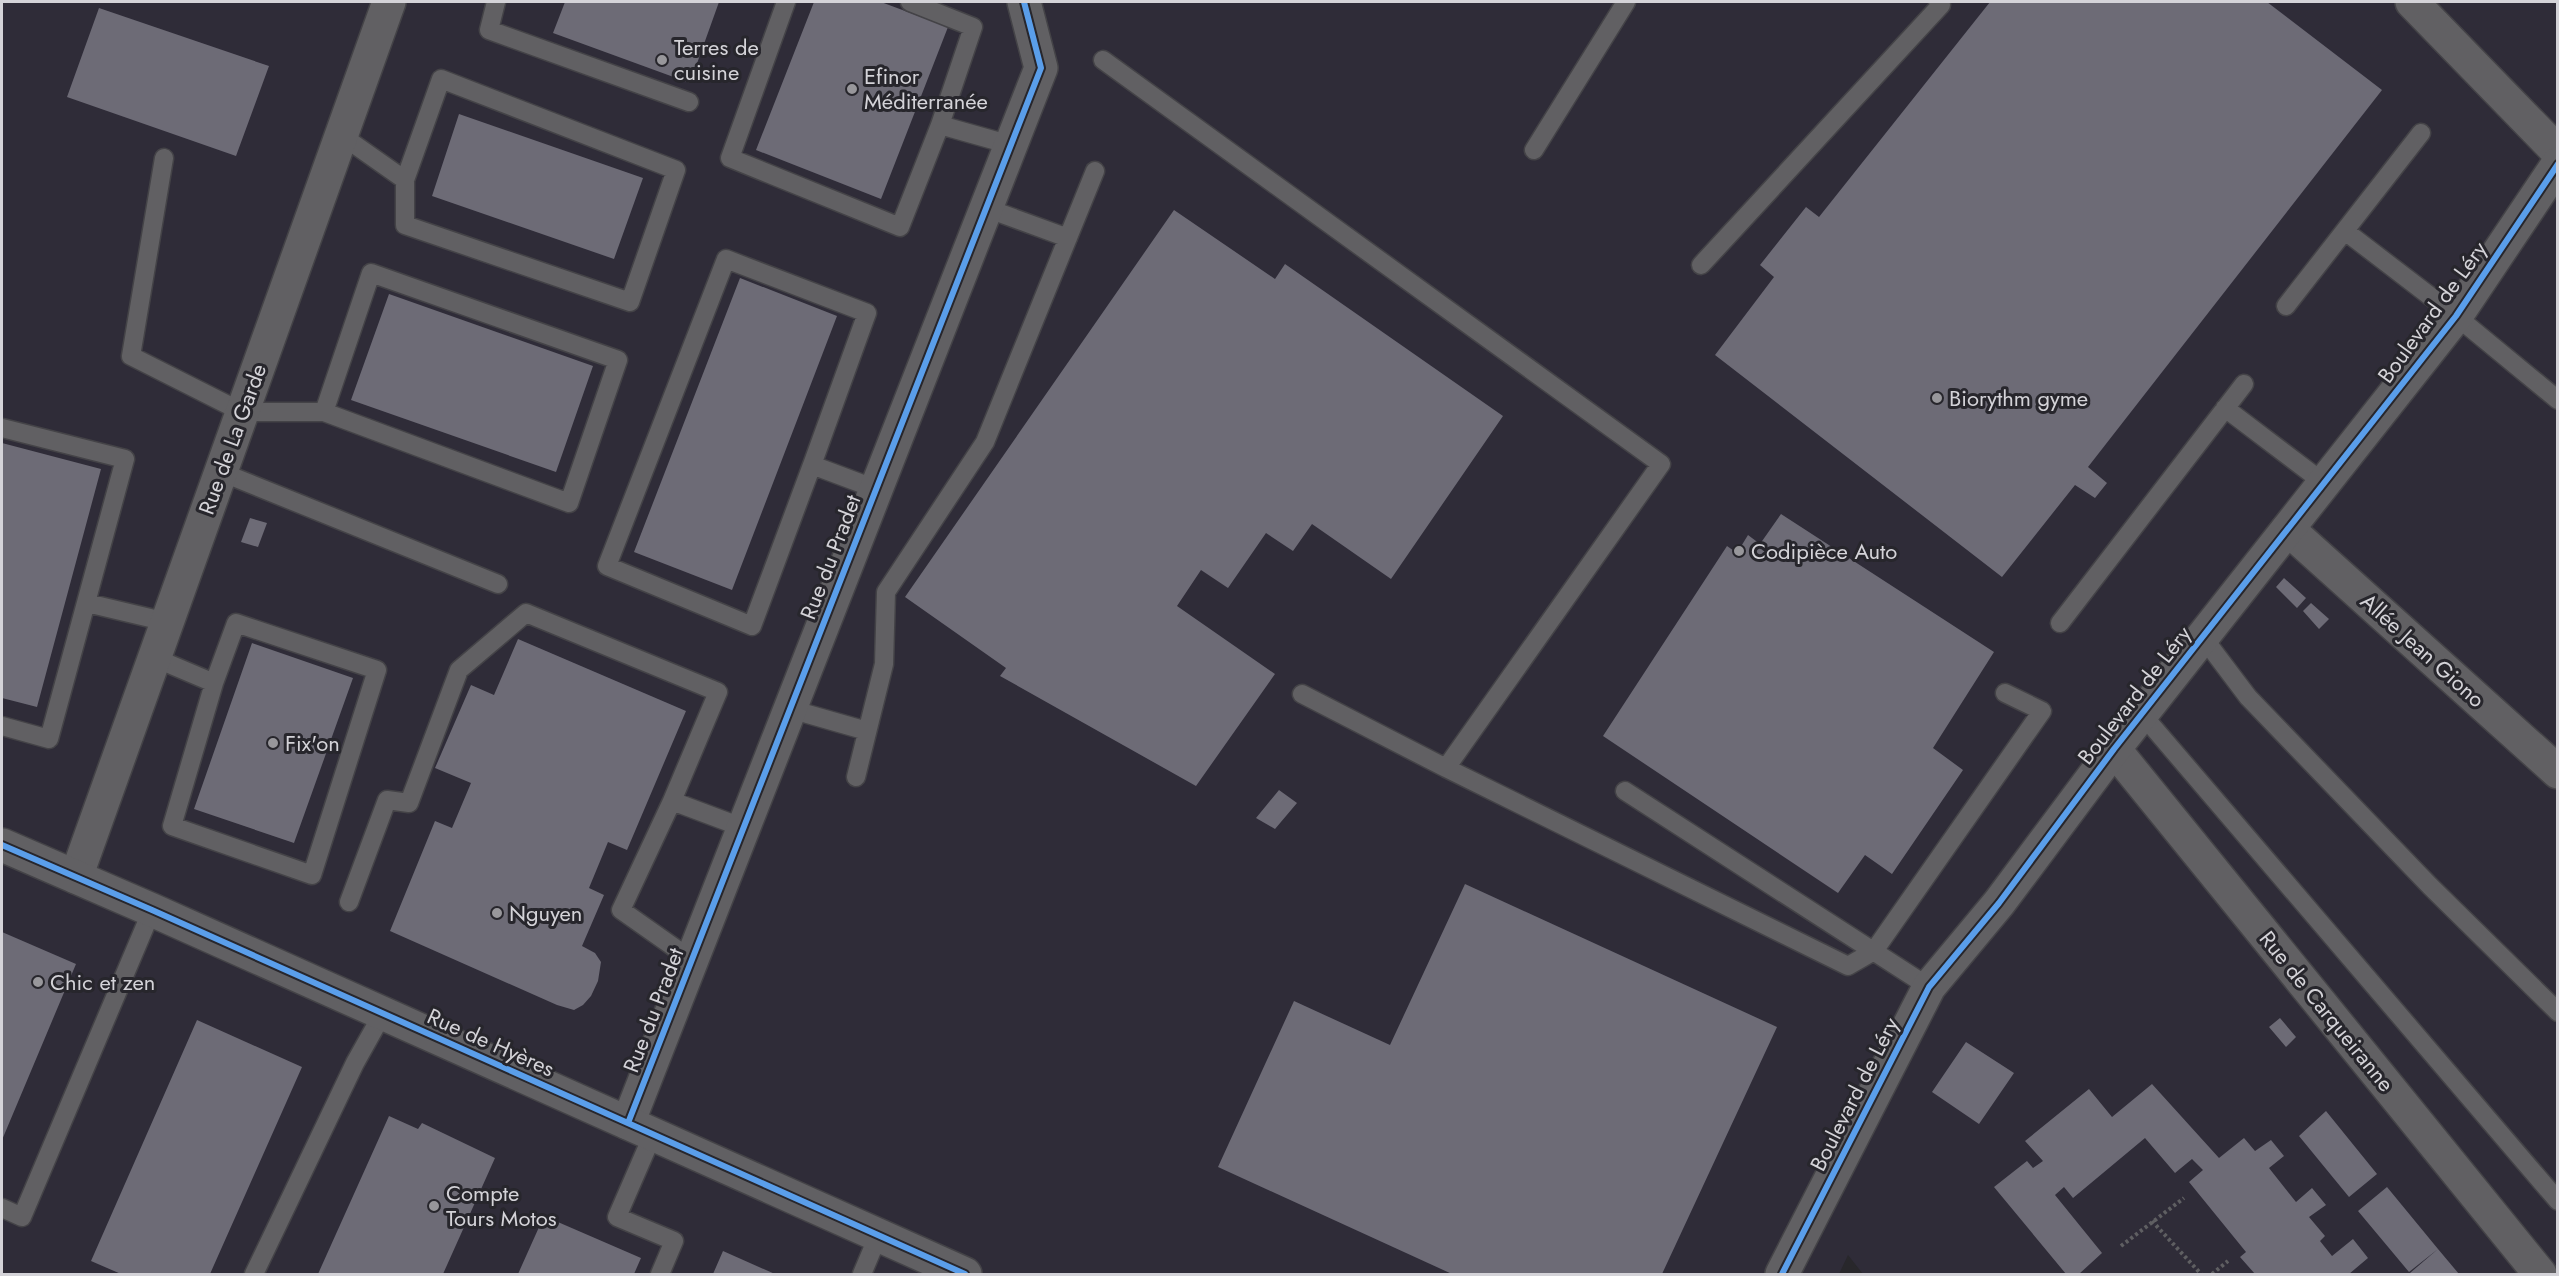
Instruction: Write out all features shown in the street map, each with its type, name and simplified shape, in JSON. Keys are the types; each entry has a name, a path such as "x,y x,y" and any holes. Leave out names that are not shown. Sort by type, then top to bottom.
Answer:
{"street":[{"name":"Rue de La Garde","path":"76,877 389,2"},
{"name":"Rue du Pradet","path":"641,1128 692,960 1041,68 1024,2"},
{"path":"2412,2 2558,152"},
{"name":"Boulevard de Léry","path":"1782,1275 1929,987 1999,903 2141,713 2456,316 2558,164"},
{"name":"Allée Jean Giono","path":"2288,529 2558,772"},
{"name":"Rue de Carqueiranne","path":"2114,749 2540,1275"},
{"name":"Rue de Hyères","path":"2,845 641,1128 965,1275"}],"lane":[{"path":"496,2 489,30 689,102"},
{"path":"786,2 730,158 900,227 940,125 973,27 910,2"},
{"path":"1534,150 1626,2"},
{"path":"1701,265 1941,5 1938,2"},
{"path":"1103,60 1661,464 1446,768"},
{"path":"441,79 676,170 630,302 405,225 405,180 441,79"},
{"path":"940,125 1011,145"},
{"path":"2286,306 2421,134"},
{"path":"341,135 405,180"},
{"path":"164,158 130,356 242,412 324,412 569,503 618,360 371,273 324,412"},
{"path":"856,777 884,664 886,592 985,442 1095,171"},
{"path":"986,208 1068,238"},
{"path":"2345,231 2456,316 2558,400"},
{"path":"726,259 867,313 812,465 752,626 607,566 726,259"},
{"path":"2060,623 2244,384"},
{"path":"2225,408 2324,483"},
{"path":"2,428 125,459 48,739 2,726"},
{"path":"812,465 876,489"},
{"path":"220,472 498,584"},
{"path":"87,603 167,622"},
{"path":"349,902 387,800 409,803 459,670 526,614 718,692 672,801 621,910 692,960"},
{"path":"236,623 377,670 312,874 172,826 214,682 236,623"},
{"path":"2202,636 2248,697 2430,886 2558,1012"},
{"path":"155,658 214,682"},
{"path":"1302,694 1446,768 1848,966 1874,951 2042,711 2005,693"},
{"path":"790,709 867,731"},
{"path":"2141,713 2558,1201"},
{"path":"1625,791 1929,987"},
{"path":"672,801 744,828"},
{"path":"2,1208 22,1217 152,910"},
{"path":"254,1275 355,1063 383,1013"},
{"path":"641,1128 617,1217 674,1241 660,1275"},
{"path":"862,1275 878,1236"}],"path":[{"path":"2121,1246 2184,1198"},
{"path":"2152,1221 2201,1275"},
{"path":"2212,1275 2228,1261"}],"shaded area":[{"path":"2,2 2557,2 2557,1274 1863,1274 1848,1255 1839,1274 2,1274"}],"building":[{"name":"Terres de cuisine","path":"565,2 719,2 690,83 553,33"},
{"name":"Efinor Méditerranée","path":"814,2 881,2 948,27 881,199 756,150"},
{"path":"1990,2 2267,2 2382,90 2088,467 2107,483 2095,498 2075,485 2002,577 1715,355 1774,277 1760,265 1806,207 1819,217"},
{"path":"99,8 269,66 236,156 67,97"},
{"path":"459,114 643,178 614,259 432,196"},
{"path":"1174,210 1275,279 1285,264 1503,416 1391,579 1312,524 1293,551 1266,533 1228,588 1201,570 1177,606 1275,674 1196,786 1000,676 1006,668 905,597"},
{"path":"740,278 837,316 732,590 634,552"},
{"path":"389,294 593,366 556,472 351,400"},
{"path":"2,443 101,469 37,707 2,698"},
{"path":"1781,514 1994,652 1933,748 1963,770 1892,874 1865,855 1838,893 1603,736 1727,546 1737,553 1748,535 1760,544"},
{"path":"250,518 267,523 258,547 241,542"},
{"path":"2284,578 2306,598 2297,608 2276,587"},
{"path":"2311,603 2329,619 2319,629 2303,611"},
{"path":"518,639 686,711 627,850 608,842 589,888 604,895 582,946 595,953 601,962 598,981 591,996 583,1005 574,1010 557,1005 390,931 435,821 452,828 471,783 435,768 471,685 494,695"},
{"name":"Fix'on","path":"252,643 353,678 294,843 194,809"},
{"path":"1279,790 1297,803 1275,829 1256,818"},
{"path":"1465,884 1777,1027 1662,1274 1452,1274 1218,1167 1294,1001 1390,1045"},
{"path":"2,932 76,964 2,1140"},
{"path":"2280,1018 2296,1037 2286,1047 2269,1027"},
{"path":"197,1020 302,1067 210,1274 121,1274 91,1261"},
{"path":"1966,1042 2014,1073 1979,1124 1932,1092"},
{"path":"2152,1084 2219,1158 2244,1138 2255,1151 2271,1140 2284,1156 2269,1168 2296,1202 2312,1188 2326,1205 2309,1217 2325,1236 2320,1241 2332,1256 2353,1239 2368,1258 2349,1274 2255,1274 2240,1257 2246,1252 2189,1182 2203,1170 2192,1159 2175,1173 2145,1138 2073,1198 2064,1187 2055,1195 2102,1253 2079,1274 2066,1274 1994,1187 2027,1161 2033,1168 2043,1161 2025,1141 2089,1089 2112,1117"},
{"path":"2326,1111 2377,1174 2349,1197 2299,1136"},
{"path":"389,1116 418,1129 422,1123 495,1158 443,1274 318,1274"},
{"path":"2387,1187 2438,1249 2409,1272 2358,1211"},
{"path":"544,1216 641,1258 634,1274 518,1274"},
{"path":"2438,1249 2459,1274 2410,1273"},
{"path":"723,1251 775,1274 713,1274"}],"cycle path":[{"path":"628,1123 1041,68 1024,2"},
{"path":"1782,1274 1929,987 1999,903 2114,749 2456,316 2558,164"},
{"path":"2,845 965,1274"}],"place":[{"name":"Terres de cuisine","path":"662,60"},
{"name":"Efinor Méditerranée","path":"852,89"},
{"name":"Biorythm gyme","path":"1937,398"},
{"name":"Codipièce Auto","path":"1739,551"},
{"name":"Fix'on","path":"273,743"},
{"name":"Nguyen","path":"497,913"},
{"name":"Chic et zen","path":"38,982"},
{"name":"Compte Tours Motos","path":"434,1206"}]}
